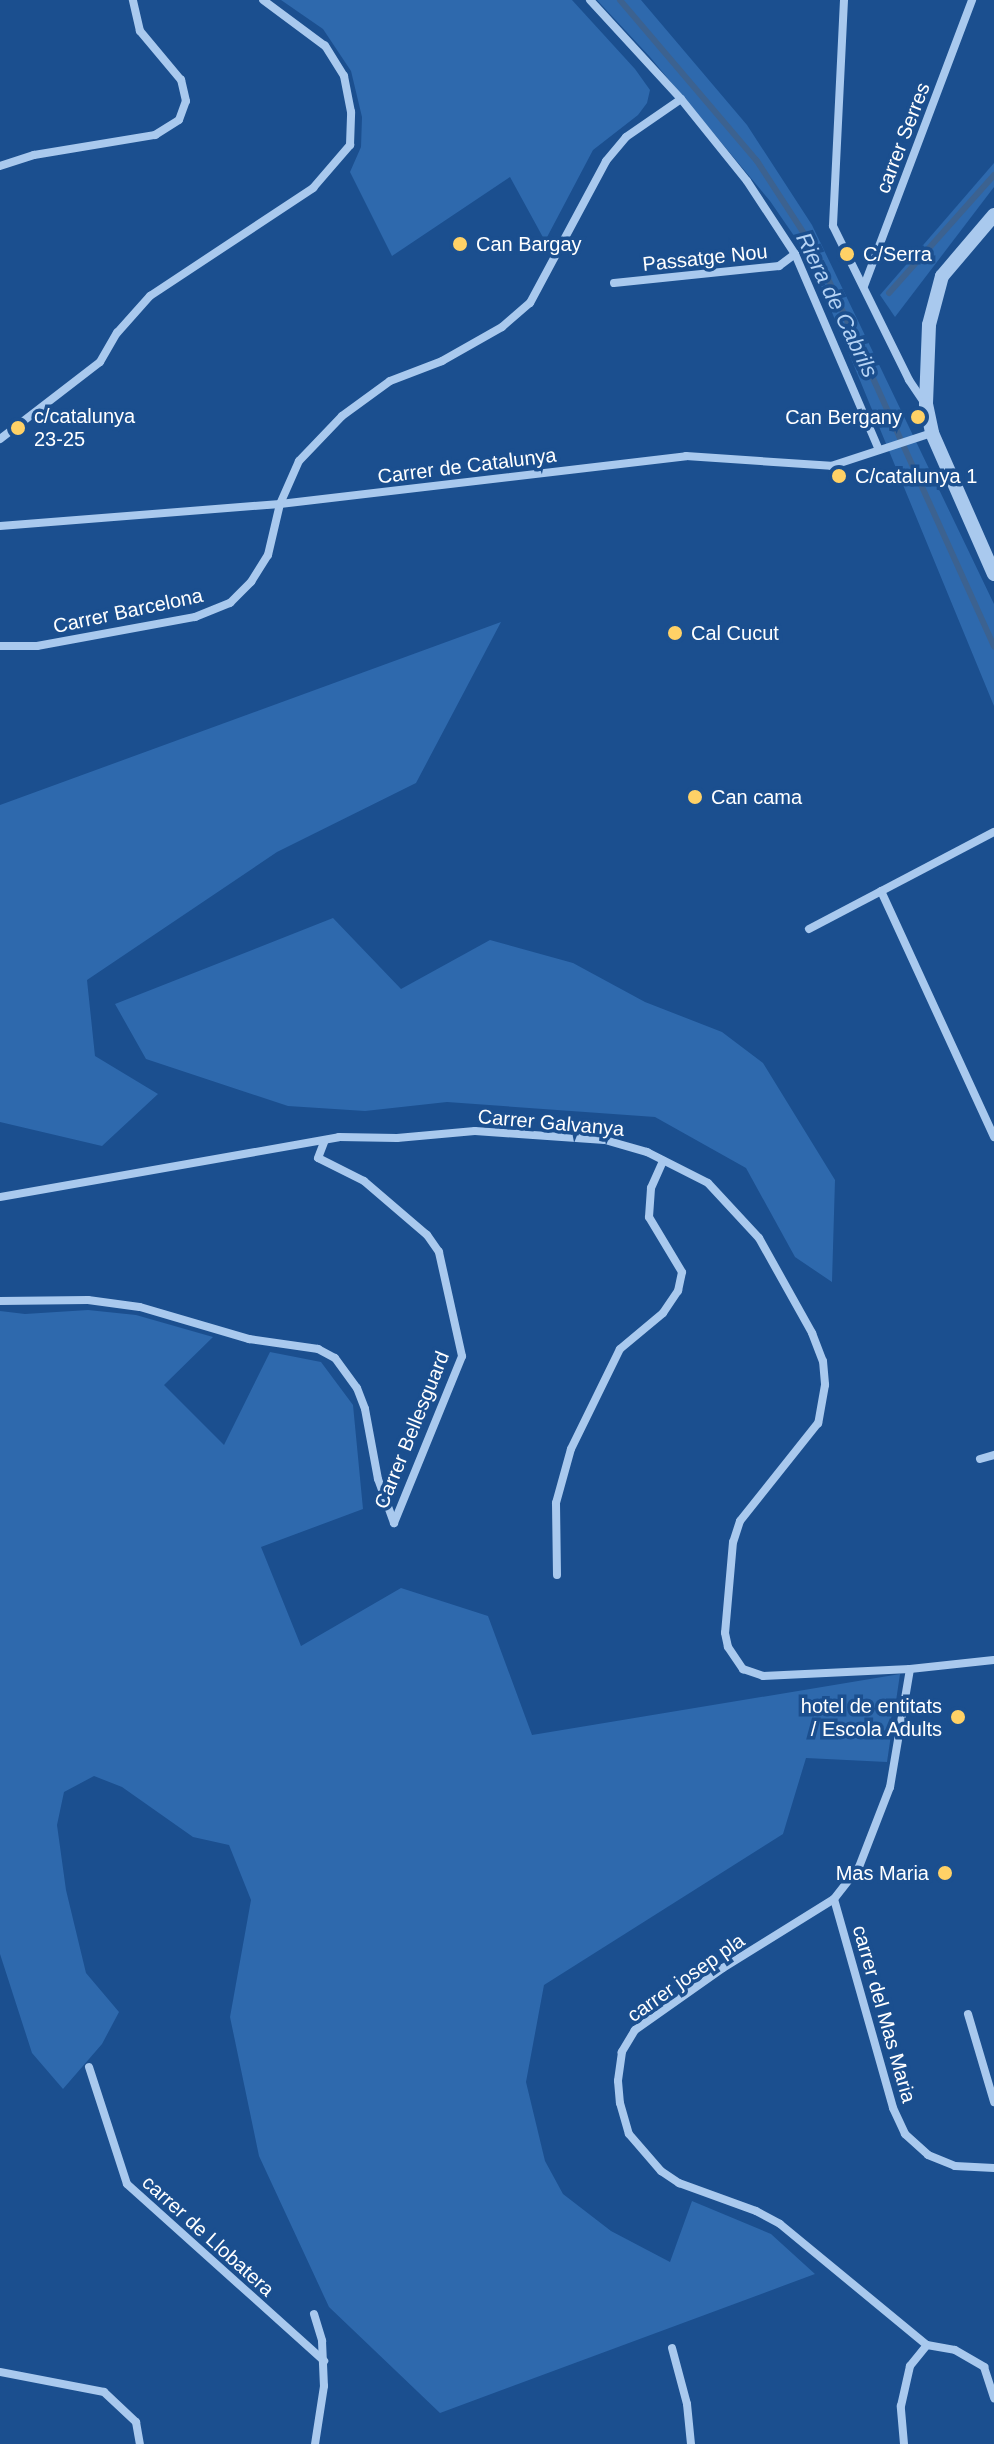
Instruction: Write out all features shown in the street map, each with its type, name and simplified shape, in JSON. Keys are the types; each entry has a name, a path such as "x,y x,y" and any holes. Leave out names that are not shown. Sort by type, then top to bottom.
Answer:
{"street":[{"path":"0,166 34,155 155,135 179,120 186,101 181,80 140,31 133,0"},
{"path":"0,439 90,372 150,296 313,188 337,165 350,145 351,112 344,76 325,46 263,0"},
{"path":"590,0 681,99 747,181 795,254 879,450"},
{"path":"844,0 833,226 909,380 926,404"},
{"name":"carrer Serres","path":"864,286 972,0"},
{"name":"Carrer Barcelona","path":"0,646 37,646 195,617 230,603 251,582 268,555 280,504 299,461 342,416 390,381 442,361 502,327 530,303 606,161 626,137 681,99"},
{"path":"994,215 942,276 929,325 926,404 932,433 994,574"},
{"name":"Passatge Nou","path":"614,283 779,266 795,254"},
{"name":"Carrer de Catalunya","path":"0,526 280,504 686,456 831,466 932,433"},
{"path":"809,929 994,832"},
{"path":"881,891 994,1137"},
{"name":"Carrer Galvanya","path":"0,1197 325,1140 475,1131 617,1142 663,1161 708,1183 759,1238 812,1333 823,1361 825,1385 818,1423 740,1521 733,1542 725,1633 728,1647 743,1669 763,1676 910,1669 994,1660"},
{"name":"Carrer Bellesguard","path":"0,1301 88,1300 140,1307 249,1339 318,1349 335,1358 357,1388 365,1409 378,1479 394,1523 462,1356 439,1252 427,1235 364,1181 318,1158 325,1140"},
{"path":"557,1575 556,1503 571,1449 620,1349 663,1313 678,1291 682,1272 649,1217 651,1188 663,1161"},
{"path":"980,1459 994,1455"},
{"path":"834,1899 859,1867 890,1787 910,1669"},
{"name":"carrer del Mas Maria","path":"834,1899 893,2108 905,2134 928,2155 955,2166 994,2168"},
{"name":"carrer josep pla","path":"834,1899 723,1968 635,2030 622,2052 618,2081 620,2103 629,2134 661,2171 679,2183 756,2211 780,2224 927,2345"},
{"path":"968,2014 994,2102"},
{"name":"carrer de Llobatera","path":"89,2067 127,2184 324,2361"},
{"path":"314,2314 324,2361 324,2386 315,2444"},
{"path":"904,2444 901,2406 910,2366 927,2345 955,2350 984,2367 994,2398"},
{"path":"672,2348 687,2404 691,2444"},
{"path":"0,2372 104,2392 136,2422 140,2444"}],"shaded area":[{"path":"281,0 572,0 635,69 650,90 647,103 638,115 593,150 545,241 510,177 392,256 350,172 361,147 362,117 351,71 323,29"},
{"path":"597,0 641,0 747,125 812,225 994,604 994,706 810,259 770,201 650,57"},
{"path":"994,163 994,187 895,317 880,295"},
{"path":"501,622 416,783 277,852 87,980 95,1056 158,1094 102,1146 0,1122 0,805"},
{"path":"333,918 401,989 490,940 573,963 645,1002 722,1032 763,1063 835,1180 832,1282 795,1257 746,1168 655,1117 447,1102 365,1111 288,1106 146,1059 115,1004"},
{"path":"88,1310 136,1315 213,1337 164,1385 224,1445 270,1352 321,1362 353,1405 363,1509 261,1547 301,1646 401,1588 488,1616 532,1735 900,1674 887,1762 806,1758 783,1834 544,1985 526,2082 545,2161 563,2194 611,2231 670,2262 692,2201 771,2234 815,2274 440,2413 329,2307 259,2156 230,2017 251,1900 229,1845 193,1837 122,1787 94,1776 64,1792 57,1825 66,1890 86,1973 119,2012 102,2044 63,2089 32,2053 0,1954 0,1311 25,1314"}],"waterway":[{"name":"Riera de Cabrils","path":"620,0 757,161 816,252 994,647"},
{"path":"889,293 994,175"}],"place":[{"name":"Can Bargay","path":"460,244"},
{"name":"C/Serra","path":"847,254"},
{"name":"Can Bergany","path":"918,417"},
{"name":"c/catalunya 23-25","path":"18,428"},
{"name":"C/catalunya 1","path":"839,476"},
{"name":"Cal Cucut","path":"675,633"},
{"name":"Can cama","path":"695,797"},
{"name":"hotel de entitats / Escola Adults","path":"958,1717"},
{"name":"Mas Maria","path":"945,1873"}]}
